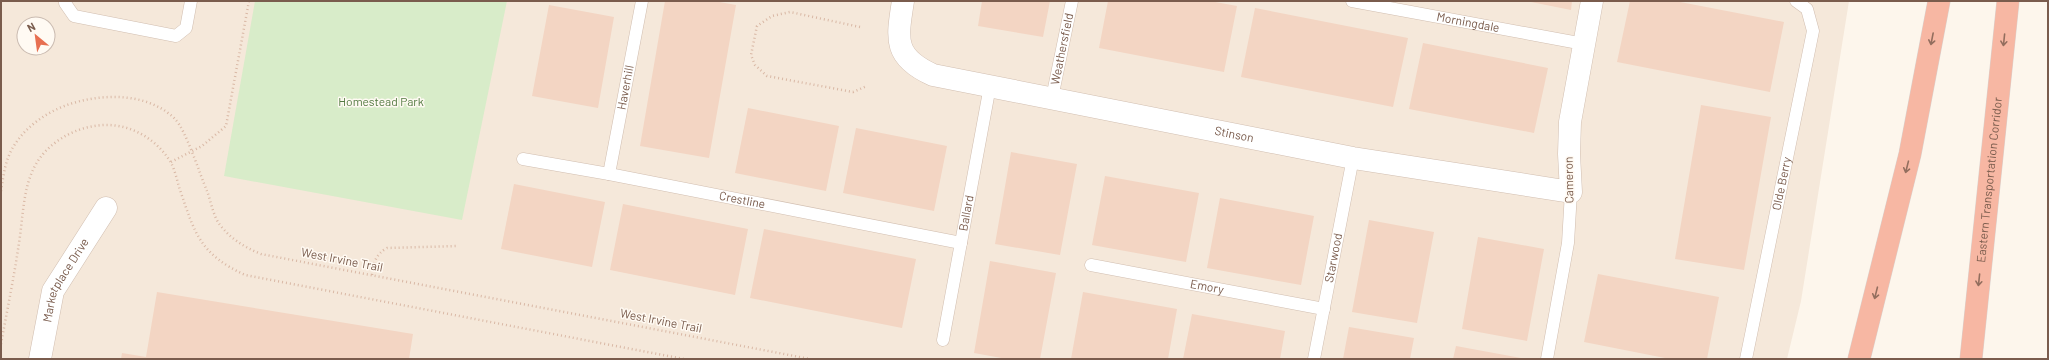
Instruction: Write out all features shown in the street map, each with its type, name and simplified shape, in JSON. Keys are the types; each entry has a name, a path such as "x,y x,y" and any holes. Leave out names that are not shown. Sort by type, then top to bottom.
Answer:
{"highway":[{"path":"1859,359 1910,154 1939,1"},
{"name":"Eastern Transportation Corridor","path":"1971,359 2008,1"}],"street":[{"name":"Stinson","path":"903,1 898,40 905,54 916,67 933,75 1353,158 1571,192"},
{"name":"Cameron","path":"1571,192 1568,154 1570,122 1592,1"},
{"name":"Marketplace Drive","path":"40,359 53,291 106,208"}],"lane":[{"path":"65,1 74,16 176,36 186,28 191,1"},
{"name":"Haverhill","path":"609,174 642,1"},
{"name":"Weathersfield","path":"1052,98 1072,1"},
{"name":"Morningdale","path":"1352,1 1584,44"},
{"name":"Olde Berry","path":"1746,359 1813,31 1807,9 1796,1"},
{"name":"Ballard","path":"943,340 990,86"},
{"name":"Starwood","path":"1314,359 1353,158"},
{"name":"Crestline","path":"523,159 609,174 961,243"},
{"name":"Cameron","path":"1547,359 1568,243 1571,192"},
{"name":"Emory","path":"1091,265 1324,309"}],"path":[{"path":"171,162 202,146 226,126 249,1"},
{"path":"860,27 790,12 772,16 757,26 751,54 755,66 767,76 853,92 867,86"},
{"name":"West Irvine Trail","path":"1,191 8,158 16,143 27,129 55,110 80,101 110,97 139,99 158,107 176,119 185,135 218,224 235,241 261,254 810,359"},
{"path":"1,344 19,243 25,193 38,159 49,147 62,137 79,129 118,125 133,129 146,137 171,162 197,238 208,251 225,266 245,275 684,359"},
{"path":"372,275 373,264 380,252 387,248 458,246"}],"shaded area":[{"path":"1,1 1849,1 1801,301 1787,359 1,359"}],"green space":[{"name":"Homestead Park","path":"255,1 507,1 462,220 224,176"}],"building":[{"path":"665,1 714,1 736,5 709,158 640,146"},
{"path":"982,1 1050,1 1043,37 978,26"},
{"path":"1108,1 1210,1 1237,6 1224,72 1099,48"},
{"path":"1526,1 1572,1 1571,10"},
{"path":"1630,1 1675,1 1784,22 1770,92 1617,62"},
{"path":"549,5 614,17 598,108 532,96"},
{"path":"1255,8 1408,38 1393,107 1241,77"},
{"path":"1423,43 1548,68 1534,133 1409,109"},
{"path":"1701,105 1771,117 1744,270 1675,259"},
{"path":"748,108 839,126 826,191 735,173"},
{"path":"856,128 947,146 934,211 843,193"},
{"path":"1011,152 1077,164 1060,255 995,244"},
{"path":"1105,176 1199,193 1186,262 1092,245"},
{"path":"514,184 605,202 592,267 501,249"},
{"path":"1220,198 1314,216 1301,285 1207,268"},
{"path":"623,204 748,229 735,295 610,270"},
{"path":"1369,220 1434,232 1417,323 1352,312"},
{"path":"764,229 916,259 902,328 750,298"},
{"path":"1478,237 1544,249 1527,341 1462,329"},
{"path":"990,261 1056,273 1040,359 1007,359 974,353"},
{"path":"1598,274 1719,297 1707,359 1670,359 1584,342"},
{"path":"157,292 413,334 409,359 121,359 122,353 146,357"},
{"path":"1083,292 1177,309 1168,359 1071,359"},
{"path":"1192,314 1285,331 1280,359 1183,359"},
{"path":"1349,327 1414,338 1410,359 1343,359"},
{"path":"1456,346 1521,358 1521,359 1453,359"}]}
